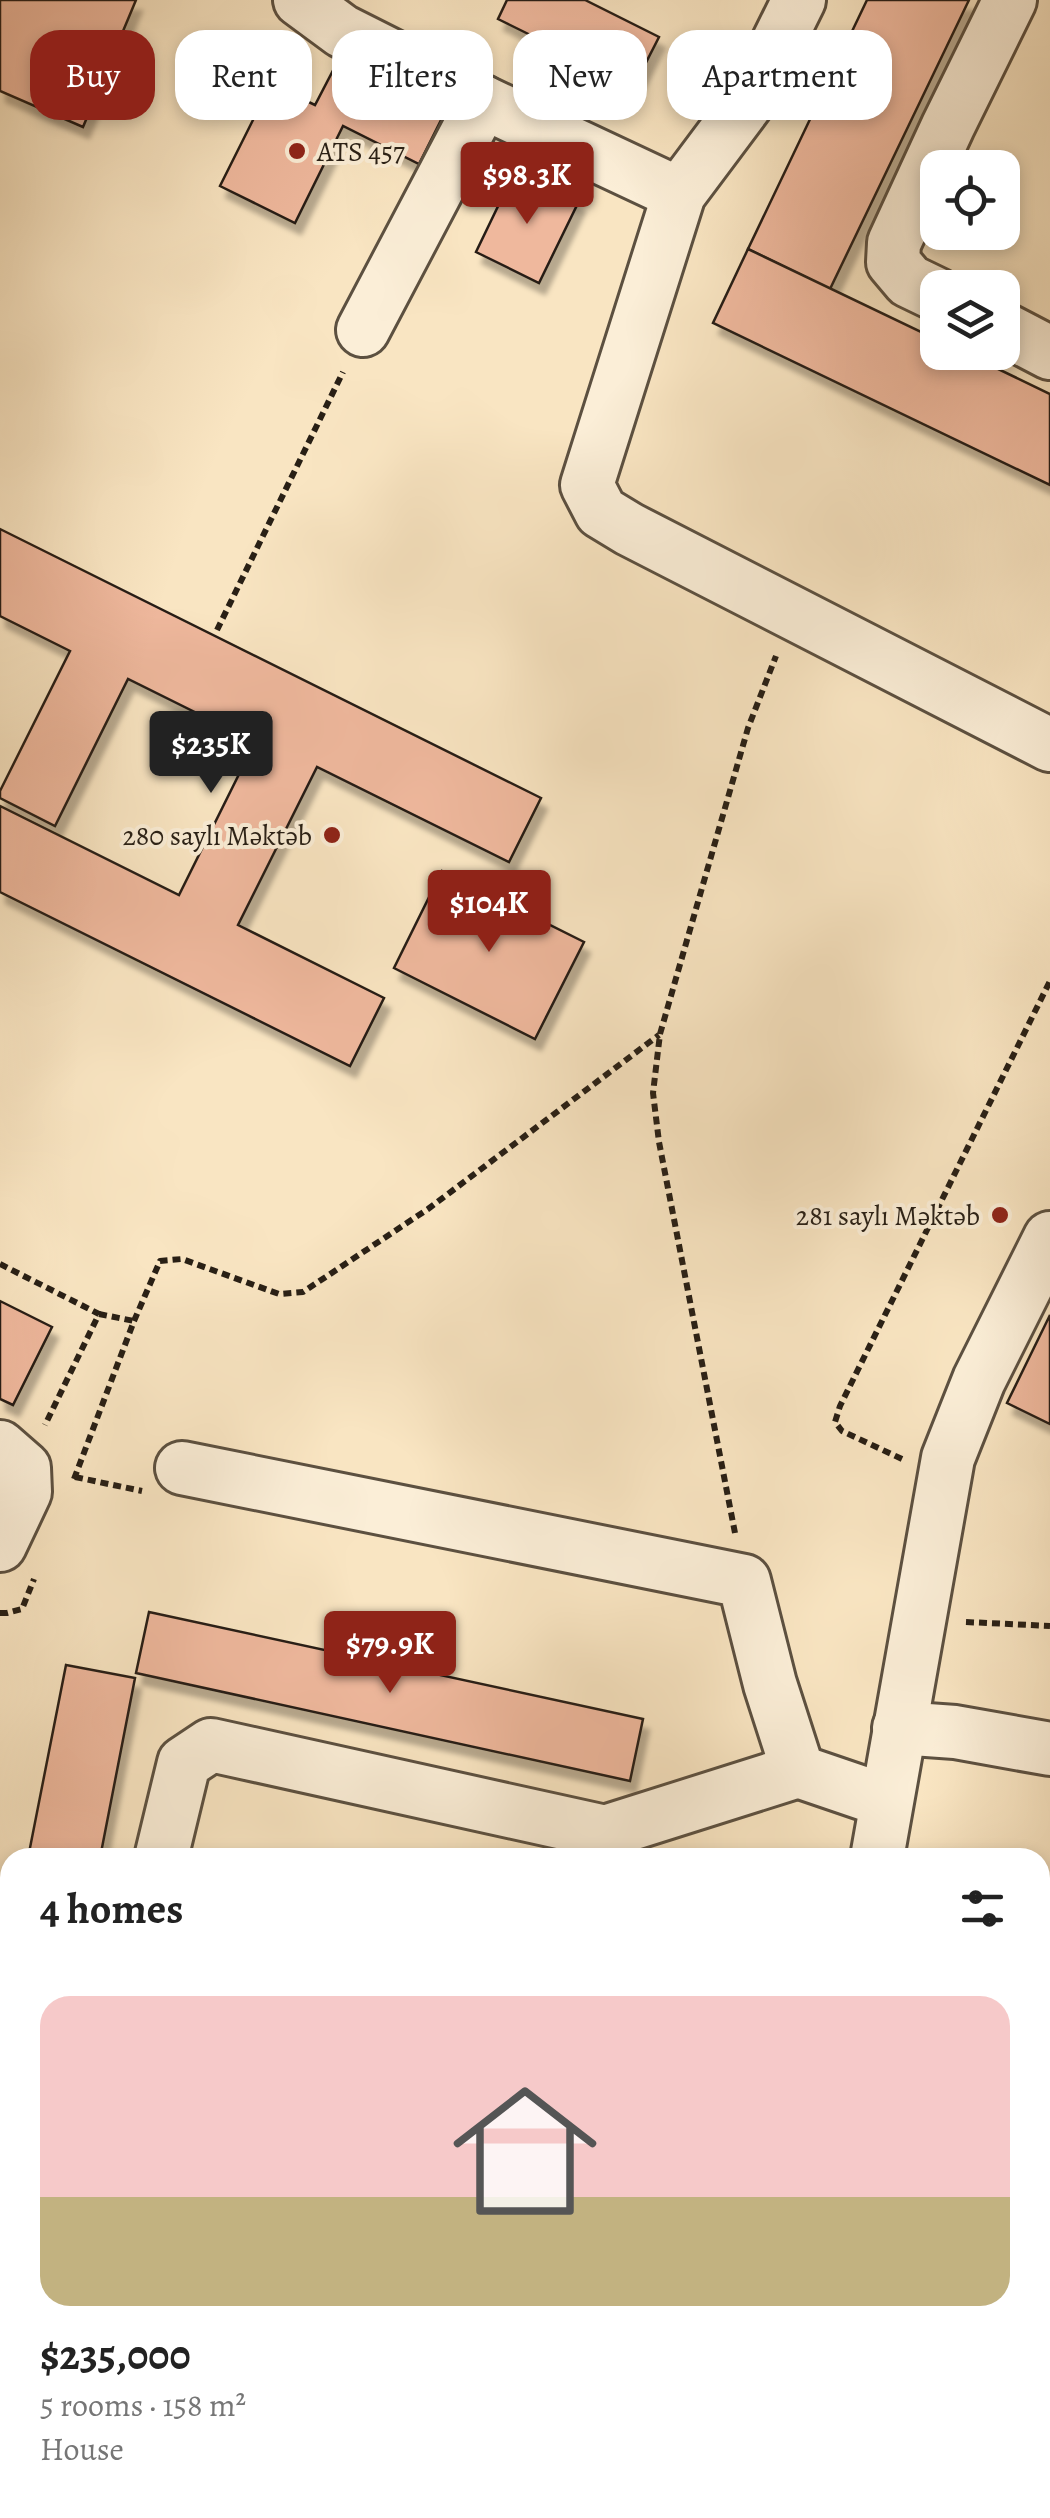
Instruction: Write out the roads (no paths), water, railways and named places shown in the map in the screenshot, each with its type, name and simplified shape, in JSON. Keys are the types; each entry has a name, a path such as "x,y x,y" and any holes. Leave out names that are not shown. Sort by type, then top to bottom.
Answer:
{"lane":[{"path":"300,0 341,30"},
{"path":"799,0 750,98 679,194 587,485 600,512 614,521 1050,745"},
{"path":"920,286 908,280 894,262 894,243 1010,0"},
{"path":"493,107 679,194"},
{"path":"363,330 474,120"},
{"path":"1020,337 1050,353"},
{"path":"879,1848 948,1458 979,1380 1050,1238"},
{"path":"182,1468 744,1581 770,1684 798,1771"},
{"path":"18,1561 31,1469"},
{"path":"899,1728 955,1732 1050,1749"},
{"path":"163,1848 184,1763 211,1745 602,1845 798,1771 886,1801"}],"place":[{"name":"ATS 457","path":"297,151"},
{"name":"280 saylı Məktəb","path":"332,835"},
{"name":"281 saylı Məktəb","path":"1000,1215"}]}
